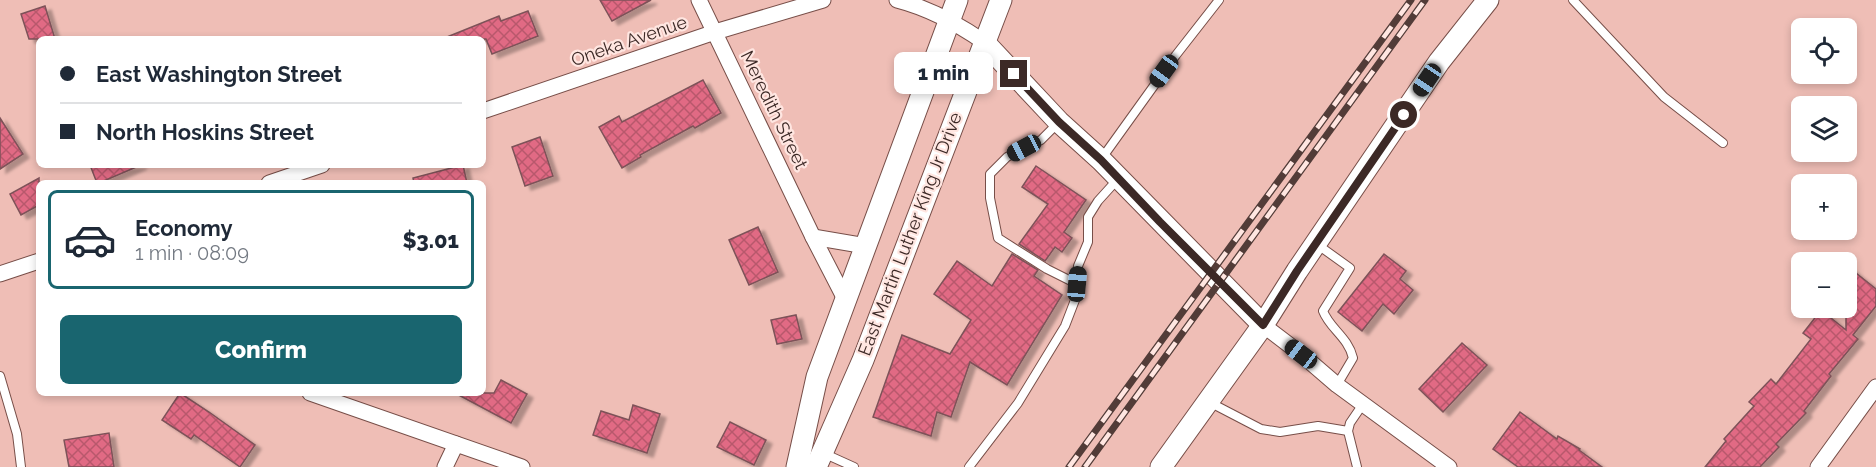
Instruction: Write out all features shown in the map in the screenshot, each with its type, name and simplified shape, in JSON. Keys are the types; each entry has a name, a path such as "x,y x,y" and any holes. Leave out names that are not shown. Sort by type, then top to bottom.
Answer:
{"main road":[{"name":"East Martin Luther King Jr Drive","path":"797,467 818,377 957,0"},
{"name":"East Martin Luther King Jr Drive","path":"819,460 862,360 1001,0"},
{"path":"1161,467 1263,325 1439,63 1488,0"},
{"path":"984,42 1059,122 1101,160 1263,325"}],"street":[{"name":"Meredith Street","path":"699,0 845,299"},
{"name":"Oneka Avenue","path":"486,110 715,32 823,0"},
{"path":"897,0 949,20 984,42"},
{"path":"278,180 313,168"},
{"path":"813,237 866,246"},
{"path":"0,274 36,262"},
{"path":"1263,325 1337,385 1449,467"},
{"path":"1818,467 1876,387"},
{"path":"319,396 522,467"},
{"path":"445,467 456,444"}],"lane":[{"path":"1101,160 1176,55 1219,0"},
{"path":"1573,0 1664,97 1723,143"},
{"path":"1059,122 1041,140 1007,158 990,174 990,198 998,238 1047,269 1077,284"},
{"path":"969,467 1018,403 1065,326 1076,300 1078,266 1088,242 1088,217 1098,201 1119,178"},
{"path":"1316,244 1350,268 1323,310 1326,318 1350,346 1353,358 1337,385"},
{"path":"0,376 17,434 21,467"},
{"path":"1208,402 1261,429 1280,432 1318,426 1348,431"},
{"path":"1357,467 1348,431 1350,423 1363,404"},
{"path":"819,460 854,467"}],"building":[{"path":"600,0 651,0 612,21"},
{"path":"45,6 54,36 36,36 36,39 29,39 21,14"},
{"path":"528,11 538,36 492,54 486,36 449,36 499,16 501,21"},
{"path":"703,80 721,113 640,155 641,157 622,168 599,127 619,116 622,122"},
{"path":"0,118 23,154 0,169"},
{"path":"540,137 553,176 525,186 512,147"},
{"path":"1036,166 1086,200 1064,232 1072,238 1062,252 1055,247 1045,261 1019,244 1048,204 1022,187"},
{"path":"91,168 134,168 106,180 96,180"},
{"path":"451,168 464,168 466,180 413,180 413,178"},
{"path":"39,178 36,180 36,207 21,215 10,194"},
{"path":"758,227 778,272 749,285 729,240"},
{"path":"1012,254 1038,270 1034,276 1062,295 1007,385 970,362 951,417 937,412 931,436 873,417 902,335 950,354 971,320 934,294 957,261 992,286"},
{"path":"1384,254 1406,271 1400,279 1413,290 1394,314 1383,304 1362,331 1338,312"},
{"path":"1857,274 1876,289 1876,306 1853,335 1858,339 1829,374 1831,376 1804,411 1806,413 1776,444 1779,447 1760,467 1705,467 1726,441 1724,439 1754,406 1749,402 1771,379 1776,384 1811,339 1803,333 1815,318 1831,318 1846,330 1846,318 1857,318"},
{"path":"796,315 802,339 777,344 771,320"},
{"path":"1462,343 1487,365 1443,412 1419,389"},
{"path":"501,380 527,394 511,423 461,396 486,396 486,393 494,393"},
{"path":"178,396 185,396 255,445 240,467 194,435 191,439 162,420"},
{"path":"633,405 660,414 647,453 593,435 601,411 629,420"},
{"path":"1520,412 1557,439 1558,436 1580,449 1602,467 1518,467 1493,449"},
{"path":"730,422 766,440 754,465 717,447"},
{"path":"109,433 114,467 69,467 64,440"}],"railway":[{"path":"1069,467 1411,0"},
{"path":"1085,467 1425,0"}],"route":[{"path":"1014,74 1059,122 1101,160 1263,325 1297,271 1404,115"}]}
